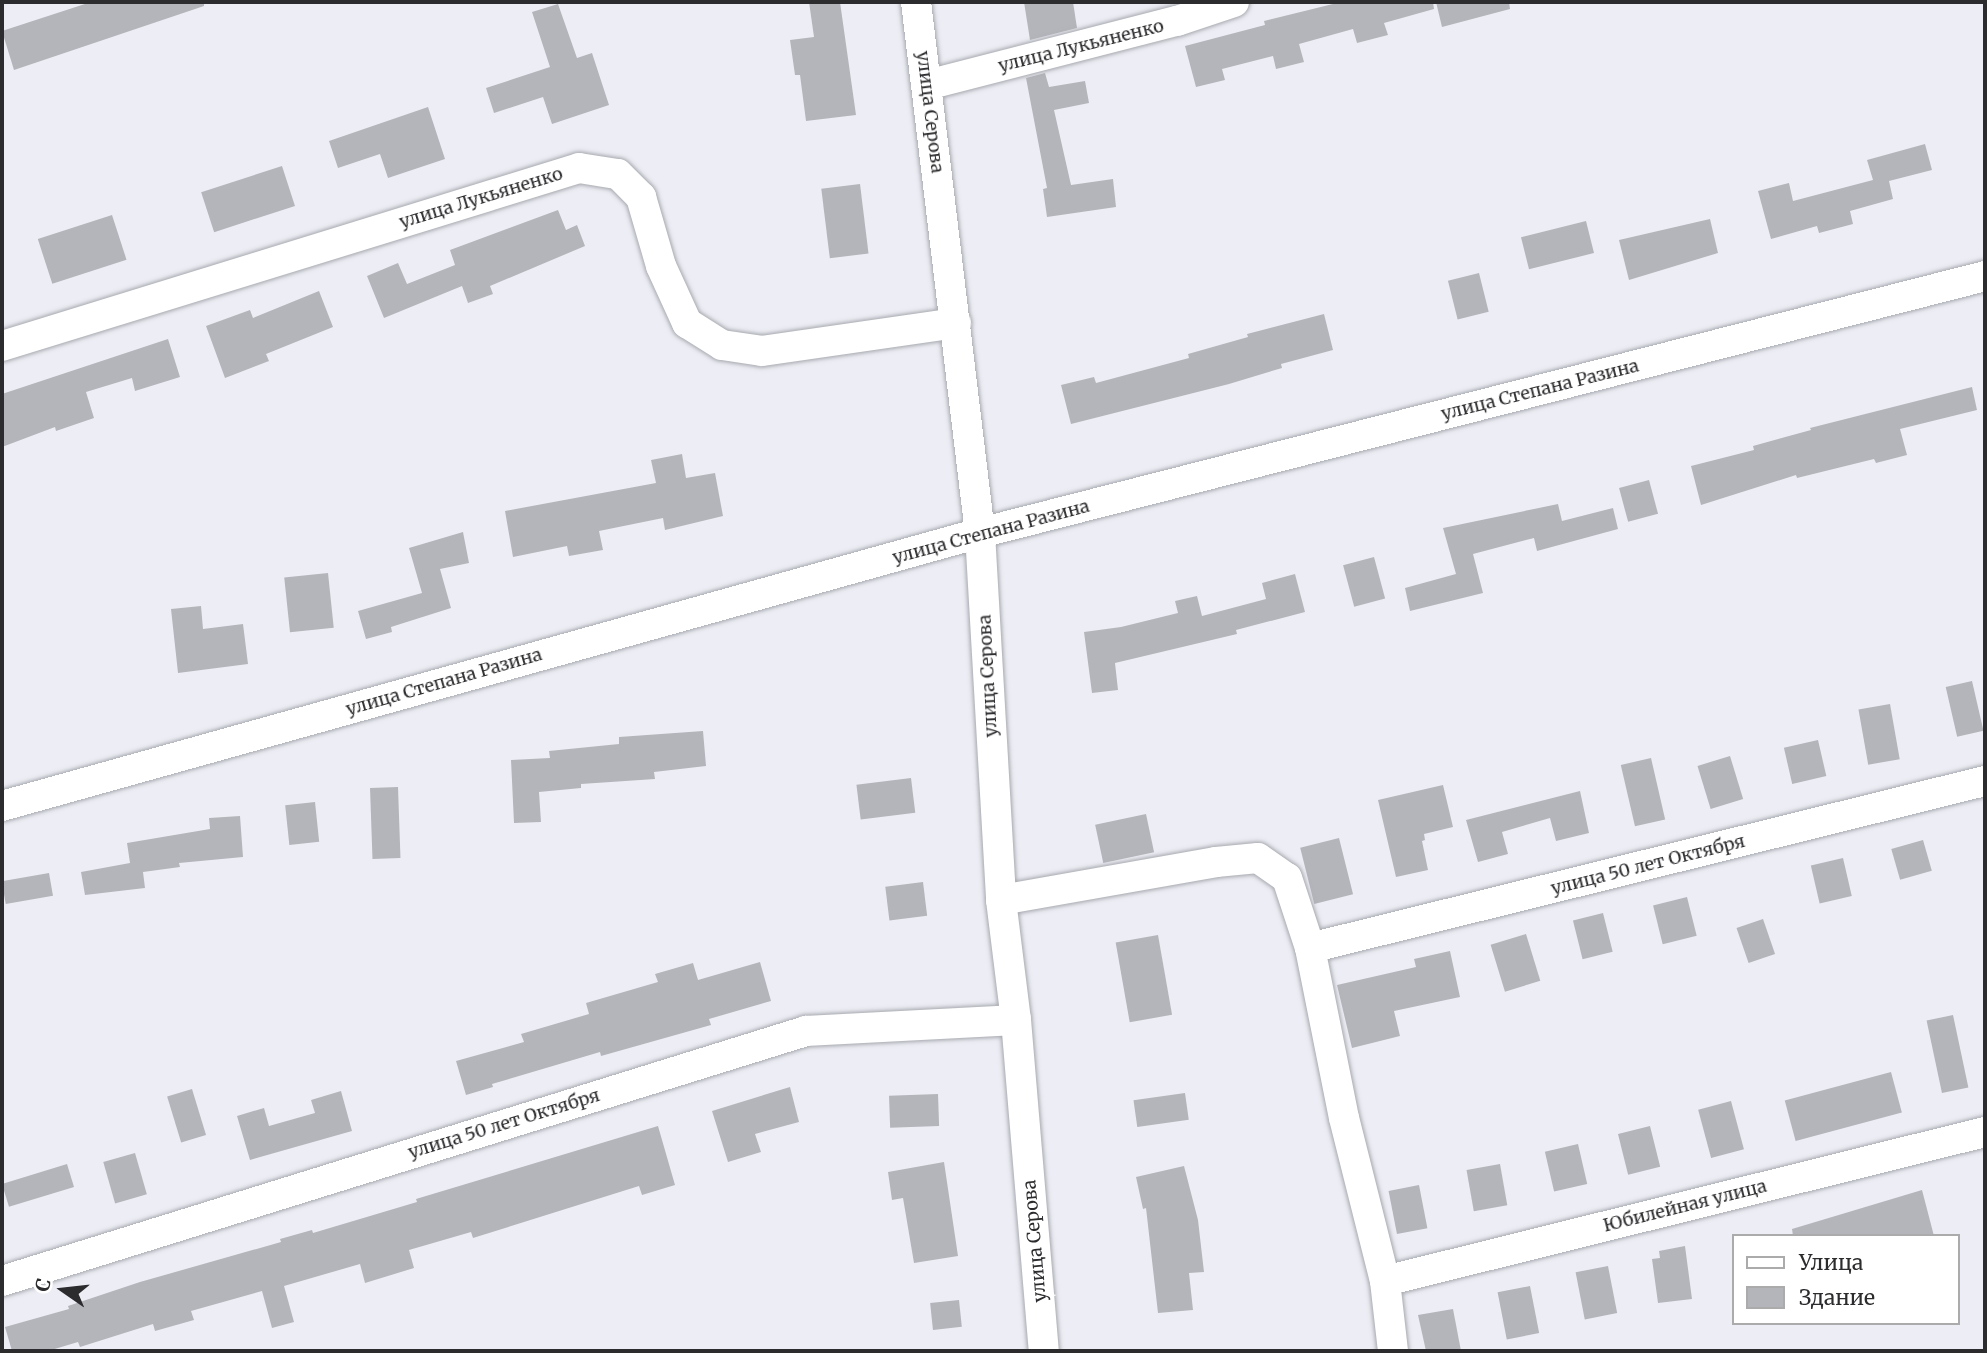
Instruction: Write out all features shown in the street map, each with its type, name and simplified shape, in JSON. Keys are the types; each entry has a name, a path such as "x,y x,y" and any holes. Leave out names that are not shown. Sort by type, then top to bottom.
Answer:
{"street":[{"name":"улица Серова","path":"916,2 980,533 1001,900 1016,1020 1044,1351"},
{"name":"улица Лукьяненко","path":"927,85 1177,21 1234,2"},
{"name":"улица Лукьяненко","path":"2,346 579,168 618,174 641,197 661,266 687,323 722,345 762,351 956,323"},
{"name":"улица Степана Разина","path":"2,806 980,533 1985,276"},
{"name":"улица 50 лет Октября","path":"1310,948 1985,781"},
{"path":"1001,900 1216,862 1258,858 1287,878 1310,948 1343,1118 1385,1281 1393,1351"},
{"name":"улица 50 лет Октября","path":"2,1281 806,1031 1016,1020"},
{"name":"Юбилейная улица","path":"1385,1281 1985,1132"}],"building":[{"path":"91,2 204,2 204,6 14,70 2,31"},
{"path":"809,2 840,2 856,115 806,121 800,75 795,75 790,40 814,37"},
{"path":"1024,2 1073,2 1077,28 1030,40"},
{"path":"1341,2 1433,2 1434,9 1384,23 1388,35 1357,43 1353,29 1299,44 1304,62 1276,69 1273,56 1222,69 1225,80 1196,87 1185,46 1265,25 1264,21"},
{"path":"1436,2 1509,2 1510,9 1442,27"},
{"path":"558,4 577,58 592,53 609,105 552,124 543,97 494,113 486,88 550,67 532,12"},
{"path":"1045,73 1049,87 1085,81 1089,103 1054,110 1071,185 1113,179 1116,207 1047,217 1043,189 1047,188 1026,78"},
{"path":"428,107 445,159 388,178 380,154 338,168 329,141"},
{"path":"1925,144 1932,170 1889,181 1893,199 1850,211 1853,224 1819,233 1817,226 1771,239 1758,191 1789,183 1793,201 1873,180 1867,160"},
{"path":"282,166 295,206 214,232 201,192"},
{"path":"860,184 869,253 830,258 821,189"},
{"path":"558,210 566,230 577,225 585,246 490,286 493,294 468,303 462,286 384,318 367,276 398,263 407,284 455,265 450,250"},
{"path":"112,215 127,260 52,284 38,239"},
{"path":"1710,219 1718,253 1629,280 1619,240"},
{"path":"1586,221 1594,253 1529,269 1521,237"},
{"path":"1479,273 1489,312 1458,320 1448,281"},
{"path":"319,291 333,327 266,354 269,361 225,378 206,326 250,310 253,318"},
{"path":"1324,314 1333,350 1281,364 1282,368 1229,384 1071,424 1061,385 1094,377 1096,383 1189,358 1188,354 1248,337 1247,334"},
{"path":"168,339 180,377 135,391 132,378 86,392 94,418 56,431 55,427 2,447 2,394"},
{"path":"1972,387 1977,410 1900,429 1907,455 1876,463 1874,459 1797,478 1796,475 1701,505 1691,466 1754,450 1753,446 1811,430 1810,428"},
{"path":"682,454 686,478 715,473 723,516 665,530 663,518 599,531 603,550 569,556 567,546 513,557 505,511 656,483 651,460"},
{"path":"1649,480 1658,514 1628,522 1619,488"},
{"path":"1558,504 1562,521 1613,508 1618,529 1537,551 1534,538 1473,554 1483,593 1410,611 1405,588 1456,574 1443,528"},
{"path":"463,532 469,563 440,569 451,608 391,627 392,632 366,639 358,611 422,593 409,548"},
{"path":"1374,557 1385,599 1354,607 1343,565"},
{"path":"328,573 334,628 290,632 284,578"},
{"path":"1295,574 1305,612 1236,630 1237,634 1115,663 1118,690 1092,693 1084,632 1121,627 1178,613 1175,601 1197,596 1202,616 1266,599 1262,583"},
{"path":"201,606 203,629 243,624 248,664 178,673 171,609"},
{"path":"1972,681 1983,731 1957,737 1946,687"},
{"path":"1890,704 1900,759 1868,765 1858,710"},
{"path":"703,731 706,766 654,772 655,779 581,784 581,788 539,792 541,822 514,823 511,760 550,758 549,751 619,744 619,737"},
{"path":"1818,740 1826,776 1792,784 1784,748"},
{"path":"1730,756 1743,799 1711,809 1697,766"},
{"path":"1651,758 1665,819 1635,826 1621,765"},
{"path":"911,778 915,813 861,819 856,785"},
{"path":"1443,785 1453,827 1424,834 1425,840 1422,841 1428,870 1396,877 1378,800"},
{"path":"398,787 400,858 372,859 370,788"},
{"path":"1580,791 1589,833 1556,841 1550,818 1502,832 1508,854 1478,862 1466,820"},
{"path":"315,802 319,842 289,845 285,805"},
{"path":"1146,814 1154,852 1103,863 1095,825"},
{"path":"240,816 243,857 179,863 180,867 143,872 145,888 85,895 81,872 130,863 127,843 210,829 209,818"},
{"path":"1339,838 1353,894 1314,904 1300,848"},
{"path":"1923,840 1932,871 1900,880 1891,849"},
{"path":"1843,858 1852,896 1820,903 1811,865"},
{"path":"49,873 53,896 6,904 2,881"},
{"path":"923,882 927,916 889,920 885,887"},
{"path":"1687,897 1697,936 1663,944 1653,905"},
{"path":"1603,913 1613,952 1583,959 1573,920"},
{"path":"1763,919 1775,954 1749,963 1737,928"},
{"path":"1526,934 1540,981 1505,992 1491,945"},
{"path":"1158,935 1172,1015 1130,1022 1116,942"},
{"path":"1450,951 1460,997 1394,1011 1400,1036 1352,1048 1337,985 1416,967 1414,959"},
{"path":"760,962 771,1001 709,1019 711,1025 601,1056 600,1052 492,1084 493,1087 466,1095 456,1061 524,1042 521,1034 589,1014 586,1003 658,982 655,974 693,963 698,980"},
{"path":"1953,1015 1968,1087 1942,1093 1927,1021"},
{"path":"1891,1072 1902,1113 1796,1141 1785,1100"},
{"path":"790,1087 799,1122 755,1134 761,1152 728,1162 712,1111"},
{"path":"192,1089 206,1135 181,1143 167,1097"},
{"path":"341,1091 352,1131 250,1160 237,1116 264,1108 269,1126 315,1113 311,1100"},
{"path":"1185,1093 1189,1120 1137,1127 1134,1100"},
{"path":"938,1094 939,1126 890,1128 889,1096"},
{"path":"1731,1101 1744,1149 1711,1158 1698,1110"},
{"path":"658,1126 675,1185 642,1195 639,1186 473,1238 471,1232 409,1250 414,1268 365,1283 360,1264 284,1286 294,1322 272,1328 262,1291 191,1311 194,1320 155,1331 153,1324 80,1347 78,1342 48,1351 12,1351 5,1327 69,1309 68,1306 140,1282 281,1242 280,1239 312,1230 313,1233 417,1202 416,1199"},
{"path":"1650,1126 1660,1167 1628,1175 1618,1134"},
{"path":"1578,1144 1587,1184 1554,1192 1545,1152"},
{"path":"135,1153 147,1194 115,1203 103,1162"},
{"path":"944,1162 958,1256 914,1263 903,1198 892,1200 888,1172"},
{"path":"67,1164 74,1187 9,1207 2,1184"},
{"path":"1500,1164 1507,1205 1474,1211 1467,1170"},
{"path":"1184,1166 1198,1220 1204,1272 1189,1273 1193,1310 1158,1313 1146,1208 1143,1209 1136,1177"},
{"path":"1419,1185 1427,1228 1397,1234 1389,1191"},
{"path":"1922,1190 1933,1234 1793,1234 1792,1229"},
{"path":"1685,1246 1692,1299 1658,1303 1652,1259 1660,1258 1659,1251"},
{"path":"1608,1266 1617,1313 1585,1319 1576,1272"},
{"path":"1530,1286 1539,1333 1507,1339 1498,1292"},
{"path":"959,1300 962,1327 933,1330 930,1303"},
{"path":"1453,1309 1461,1351 1426,1351 1418,1315"}]}
